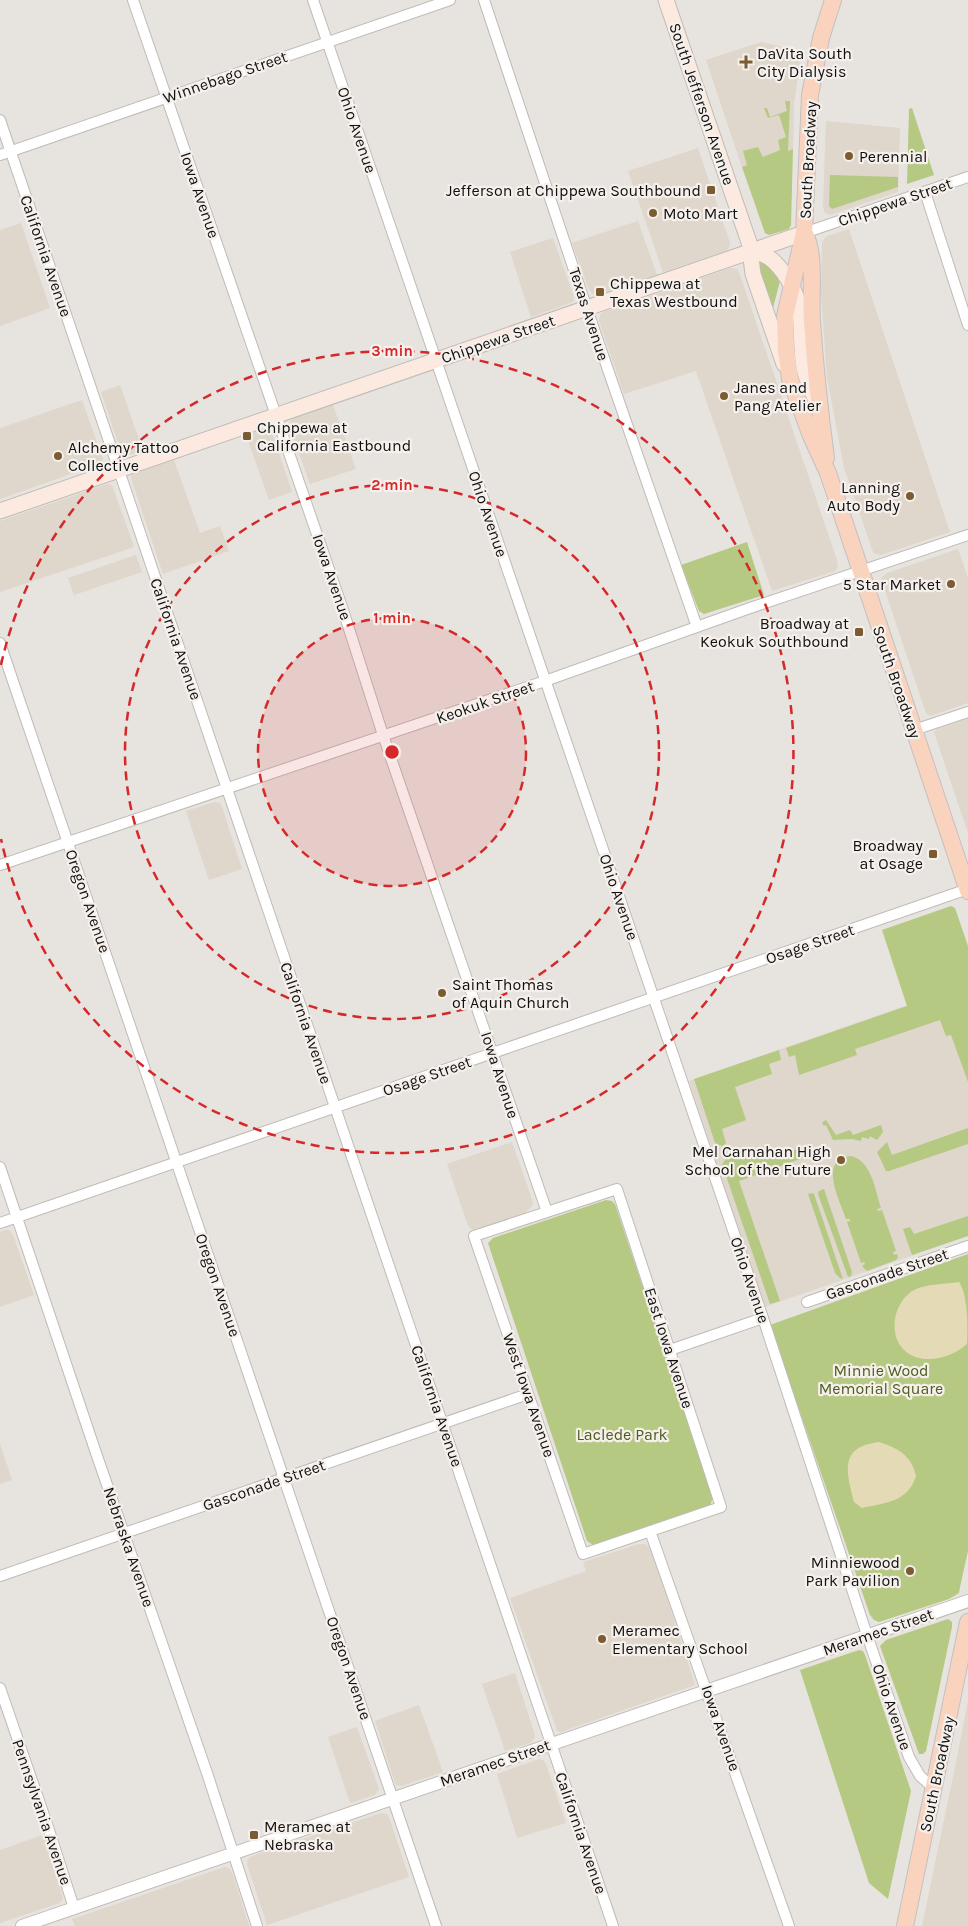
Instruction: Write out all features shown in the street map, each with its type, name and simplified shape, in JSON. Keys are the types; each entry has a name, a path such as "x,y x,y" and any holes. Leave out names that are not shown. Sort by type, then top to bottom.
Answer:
{"main road":[{"name":"South Jefferson Avenue","path":"666,0 752,251 753,274 790,379"},
{"name":"South Broadway","path":"833,0 817,57 810,95 804,233 785,316 786,350 790,379 810,436 828,473 968,890"},
{"name":"Chippewa Street","path":"0,511 804,233"},
{"name":"South Broadway","path":"804,233 811,252 812,321 819,405 828,473"},
{"path":"752,251 762,253 770,258 791,284 800,309 804,367 819,405"},
{"name":"South Broadway","path":"905,1926 968,1622"}],"street":[{"name":"Iowa Avenue","path":"133,0 344,610 384,736 547,1212"},
{"name":"Ohio Avenue","path":"313,0 763,1318 867,1636 912,1764 924,1781 934,1786"},
{"name":"Winnebago Street","path":"0,155 450,0"},
{"name":"Texas Avenue","path":"484,0 587,309 697,628"},
{"name":"California Avenue","path":"0,120 613,1926"},
{"name":"Chippewa Street","path":"804,233 968,178"},
{"path":"925,192 968,325"},
{"name":"Keokuk Street","path":"0,865 546,681 968,535"},
{"name":"Oregon Avenue","path":"0,643 436,1926"},
{"path":"914,730 968,712"},
{"name":"Osage Street","path":"0,1223 968,890"},
{"name":"Nebraska Avenue","path":"0,1168 207,1773 257,1926"},
{"name":"East Iowa Avenue","path":"547,1212 617,1189 721,1507 650,1531"},
{"name":"West Iowa Avenue","path":"547,1212 474,1236 583,1554 650,1531"},
{"name":"Gasconade Street","path":"807,1302 968,1246"},
{"path":"670,1350 763,1318"},
{"name":"Gasconade Street","path":"0,1576 528,1394"},
{"name":"Iowa Avenue","path":"650,1531 708,1690 789,1926"},
{"name":"Meramec Street","path":"22,1926 968,1601"},
{"name":"Pennsylvania Avenue","path":"0,1688 74,1908"}],"shaded area":[{"path":"761,42 802,51 794,103 793,149 742,167 706,60"},
{"path":"826,121 900,128 898,192 830,215 825,213 823,207"},
{"path":"698,148 730,243 729,248 726,251 663,272 628,171"},
{"path":"638,221 657,275 597,295 593,294 589,290 572,243"},
{"path":"21,223 50,308 0,326 0,230"},
{"path":"849,229 950,532 881,555 873,552 844,468 827,377 821,294 822,242 827,236"},
{"path":"553,238 574,297 573,302 531,317 510,252"},
{"path":"730,268 737,269 739,272 838,567 835,571 772,591 696,371 624,394 599,321 600,315 603,312"},
{"path":"120,385 143,451 126,456 122,455 101,392"},
{"path":"82,400 103,459 102,463 0,499 0,428"},
{"path":"333,405 356,469 310,484 289,425 290,421"},
{"path":"266,429 272,432 292,492 269,500 246,435"},
{"path":"174,460 200,533 220,526 229,551 163,574 131,478 132,474"},
{"path":"108,484 112,485 134,547 0,592 0,521"},
{"path":"958,549 968,578 968,703 930,716 926,713 881,578 887,573"},
{"path":"136,555 142,572 74,595 68,578"},
{"path":"968,718 968,833 934,732 937,729"},
{"path":"215,802 220,803 222,807 242,869 209,880 186,811"},
{"name":"Mel Carnahan High School of the Future","path":"968,984 968,1236 765,1307 689,1081"},
{"path":"512,1142 533,1202 532,1206 524,1214 473,1230 468,1226 447,1164"},
{"path":"9,1230 13,1235 34,1295 0,1307 0,1232"},
{"path":"0,1443 12,1480 0,1484"},
{"name":"Meramec Elementary School","path":"639,1544 645,1544 652,1550 695,1685 561,1732 557,1731 510,1598 586,1571 583,1562"},
{"path":"515,1673 535,1735 530,1743 505,1751 482,1684"},
{"path":"968,1701 968,1926 922,1926 954,1772"},
{"path":"419,1705 443,1772 402,1786 397,1785 375,1721"},
{"path":"357,1727 379,1789 375,1795 350,1803 328,1737"},
{"path":"539,1759 543,1760 546,1764 566,1823 517,1838 497,1774"},
{"path":"381,1813 387,1814 390,1820 409,1877 267,1925 247,1864 248,1859 252,1856"},
{"path":"43,1835 63,1898 60,1903 0,1923 0,1850"},
{"path":"225,1867 230,1869 233,1875 249,1926 75,1926 72,1919"}],"green space":[{"path":"785,101 790,101 788,151 793,149 791,225 789,229 769,235 765,233 742,167 747,165 743,151 758,147 763,157 780,150 778,140 786,137 779,115 768,118 764,108 767,108 770,117 787,111"},
{"path":"912,108 934,175 907,184 909,109"},
{"path":"830,175 898,177 898,187 832,209 829,206"},
{"path":"762,260 779,277 780,281 773,308 756,262"},
{"path":"747,542 764,595 704,614 699,611 681,565"},
{"path":"951,906 955,908 968,946 968,1082 951,1035 946,1036 940,1020 855,1049 857,1055 799,1075 795,1055 789,1057 786,1048 907,1006 882,930"},
{"path":"779,1050 781,1060 769,1064 772,1074 735,1087 746,1120 722,1129 726,1143 722,1147 718,1145 719,1149 717,1149 694,1079"},
{"path":"826,1120 836,1135 850,1130 853,1135 881,1125 883,1132 877,1140 870,1136 869,1139 862,1137 861,1141 852,1139 833,1140 826,1125 824,1126 822,1123"},
{"path":"968,1128 968,1144 889,1171 886,1171 877,1152 887,1142 892,1155"},
{"path":"809,1145 803,1158 739,1181 780,1301 770,1304 722,1164 726,1159 755,1148 758,1150 767,1148 774,1157"},
{"path":"851,1156 864,1164 872,1177 881,1208 877,1209 878,1211 882,1210 896,1251 893,1252 894,1255 897,1254 898,1257 896,1260 867,1271 862,1266 865,1264 864,1262 861,1263 847,1222 850,1219 846,1219 834,1182 833,1173 835,1165 841,1159"},
{"path":"824,1189 852,1272 851,1276 848,1277 818,1194 819,1191"},
{"path":"813,1193 843,1279 835,1273 808,1194"},
{"name":"Laclede Park","path":"606,1200 612,1201 615,1204 713,1497 710,1506 593,1545 587,1541 488,1243 493,1238"},
{"path":"968,1216 968,1236 912,1255 903,1229 910,1227 914,1234"},
{"name":"Minnie Wood Memorial Square","path":"968,1254 968,1551 959,1593 949,1599 879,1622 870,1615 770,1325"},
{"path":"948,1619 952,1622 952,1627 926,1751 923,1754 919,1754 880,1646 886,1640"},
{"path":"859,1650 863,1651 865,1655 911,1791 888,1899 869,1883 800,1670"}],"sand":[{"path":"959,1282 966,1303 967,1344 953,1353 936,1359 918,1358 910,1355 898,1342 895,1333 896,1316 903,1300 921,1287"},
{"path":"879,1442 898,1450 908,1458 916,1476 907,1491 895,1500 862,1508 854,1502 849,1481 848,1463 851,1455 857,1449"}],"place":[{"name":"DaVita South City Dialysis","path":"746,62"},
{"name":"Perennial","path":"849,156"},
{"name":"Jefferson at Chippewa Southbound","path":"711,190"},
{"name":"Moto Mart","path":"653,213"},
{"name":"Chippewa at Texas Westbound","path":"600,292"},
{"name":"Janes and Pang Atelier","path":"724,396"},
{"name":"Chippewa at California Eastbound","path":"247,436"},
{"name":"Alchemy Tattoo Collective","path":"58,456"},
{"name":"Lanning Auto Body","path":"910,496"},
{"name":"5 Star Market","path":"951,584"},
{"name":"Broadway at Keokuk Southbound","path":"859,632"},
{"name":"Broadway at Osage","path":"933,854"},
{"name":"Saint Thomas of Aquin Church","path":"442,993"},
{"name":"Mel Carnahan High School of the Future","path":"841,1160"},
{"name":"Minniewood Park Pavilion","path":"910,1571"},
{"name":"Meramec Elementary School","path":"602,1639"},
{"name":"Meramec at Nebraska","path":"254,1835"}]}
